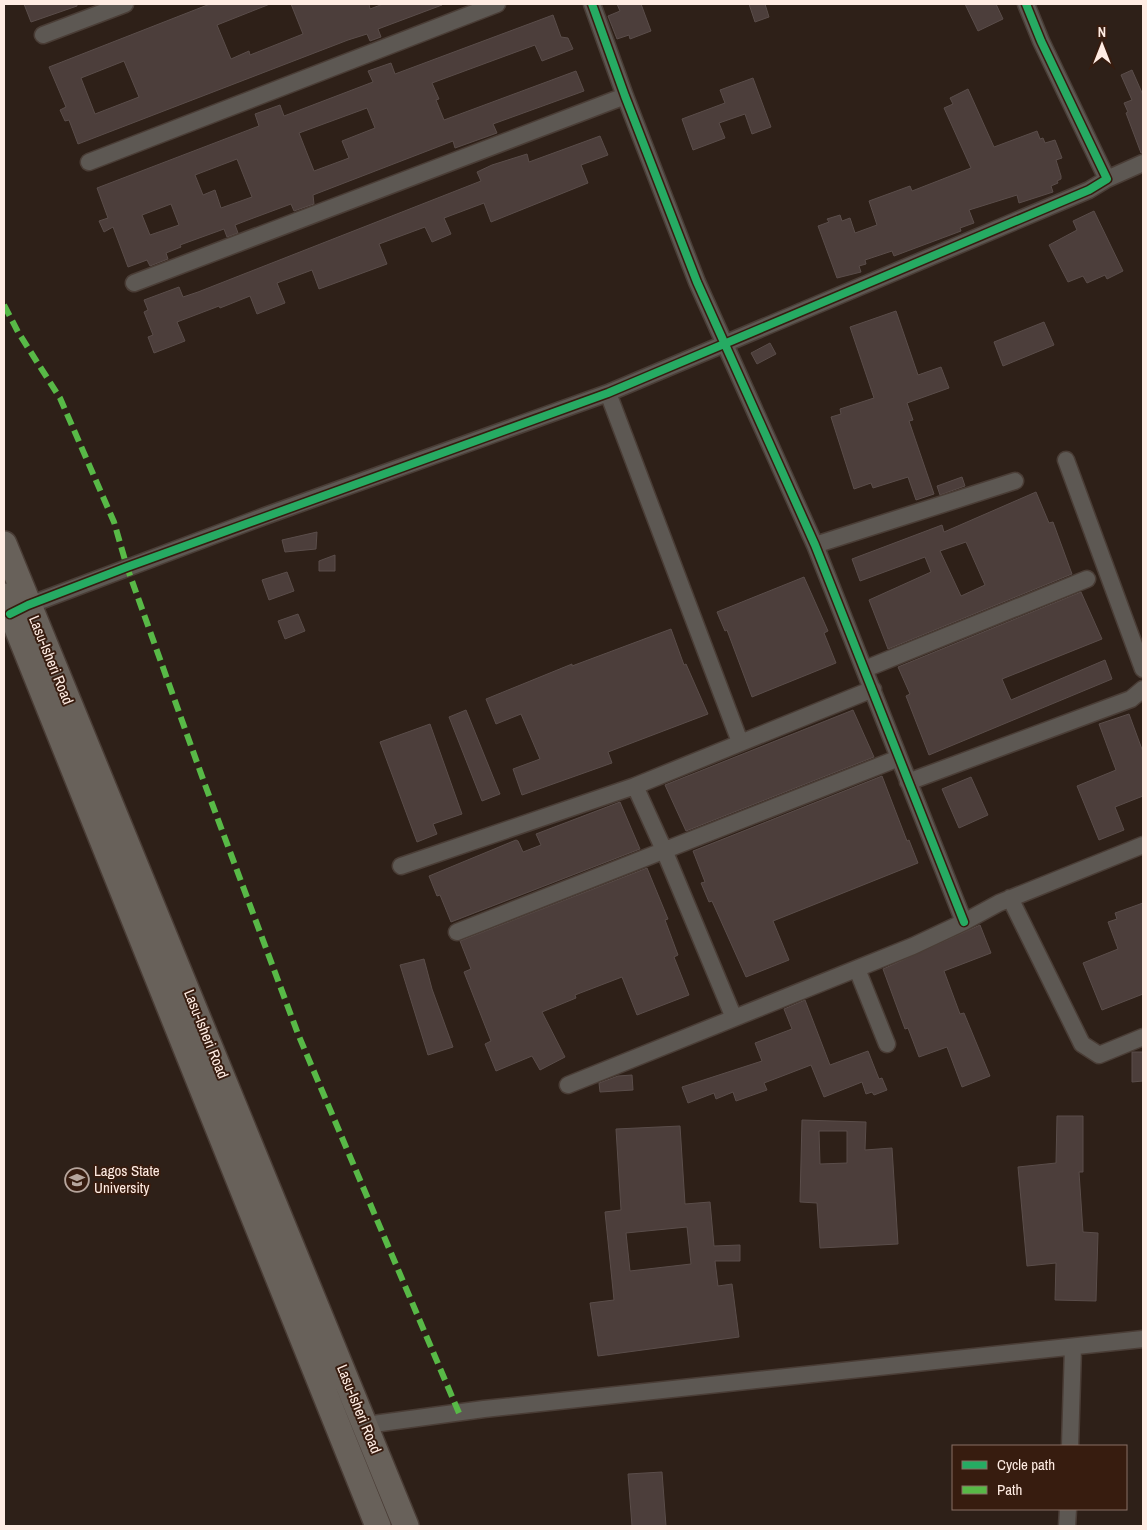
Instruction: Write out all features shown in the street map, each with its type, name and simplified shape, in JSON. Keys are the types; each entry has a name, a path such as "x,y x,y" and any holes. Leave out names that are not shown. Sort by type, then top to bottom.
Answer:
{"main road":[{"name":"Lasu-Isheri Road","path":"4,544 14,605 378,1526"},
{"name":"Lasu-Isheri Road","path":"14,605 366,1425 406,1526"}],"street":[{"path":"43,35 125,4"},
{"path":"89,162 497,4"},
{"path":"592,4 625,96 697,282 815,545 964,922"},
{"path":"1026,4 1041,41 1107,179"},
{"path":"134,283 625,96"},
{"path":"14,605 608,393 1052,206 1143,163"},
{"path":"608,393 740,742"},
{"path":"1066,460 1143,669"},
{"path":"815,545 1014,481"},
{"path":"865,669 1087,579"},
{"path":"401,866 635,786 873,689"},
{"path":"908,782 1131,698 1143,690"},
{"path":"457,932 898,758"},
{"path":"635,786 664,850 734,1018"},
{"path":"568,1085 857,969 964,922 1010,898 1143,845"},
{"path":"1010,898 1082,1044 1099,1055 1143,1037"},
{"path":"857,969 887,1044"},
{"path":"366,1425 484,1409 1143,1339"},
{"path":"1070,1445 1073,1347"},
{"path":"1068,1510 1068,1526"}],"building":[{"path":"24,4 77,4 77,6 31,22"},
{"path":"210,4 270,4 217,25 231,59 249,51 250,55 303,34 291,4 369,4 370,9 383,4 442,5 378,29 381,37 370,41 367,34 348,40 78,144 69,120 65,121 60,110 66,107 49,67","holes":["124,61 139,97 95,114 81,78"]},
{"path":"617,4 641,4 651,31 630,39 629,35 617,39 608,16 620,11"},
{"path":"749,4 765,4 769,17 755,22"},
{"path":"965,4 996,4 1003,19 978,31"},
{"path":"553,15 561,37 568,38 573,49 542,61 535,45 432,83 439,99 436,100 444,120 576,71 584,91 493,124 497,133 455,148 453,141 313,195 314,204 294,211 291,204 235,225 238,233 227,237 224,229 180,245 181,247 166,253 168,259 150,266 147,260 128,267 113,227 104,232 99,221 108,218 97,188 259,126 255,114 280,105 284,116 373,82 368,71 391,63 395,74","holes":["367,108 375,128 342,141 349,158 314,171 299,133","237,159 252,197 221,208 215,190 203,195 195,175","171,204 179,225 150,235 142,215"]},
{"path":"1132,70 1143,95 1143,153 1141,153 1124,103 1132,100 1121,75"},
{"path":"753,78 771,127 752,134 745,114 719,123 725,138 693,150 682,119 725,103 720,90"},
{"path":"968,89 994,147 1037,131 1040,139 1043,138 1045,143 1055,140 1062,158 1056,160 1061,179 1057,181 1058,183 1051,186 1053,192 1019,203 1017,195 969,210 974,223 960,228 961,231 894,256 892,251 865,260 866,264 859,266 861,272 837,278 818,226 829,222 827,219 840,215 842,221 850,218 855,233 877,225 869,201 910,186 912,191 971,168 944,108 953,104 950,98"},
{"path":"600,136 608,155 581,165 588,183 491,222 484,203 444,218 451,234 432,242 425,227 379,244 387,264 319,289 312,270 277,283 285,303 257,314 250,296 177,322 185,341 154,353 148,337 153,335 144,312 148,310 144,300 179,287 183,297 198,292 481,181 477,172 492,165 527,154 529,162"},
{"path":"1094,211 1123,271 1107,279 1105,275 1087,283 1083,276 1068,282 1049,245 1077,230 1073,221"},
{"path":"896,311 918,375 941,367 949,388 907,403 913,420 909,421 934,494 916,500 908,477 873,488 871,483 854,489 831,417 841,414 840,409 874,398 850,327"},
{"path":"1044,322 1054,345 1003,366 994,342"},
{"path":"770,343 776,354 757,364 751,353"},
{"path":"962,477 965,486 940,495 937,486"},
{"path":"1036,492 1049,523 1053,522 1072,574 888,649 869,600 931,572 925,557 860,581 852,559 942,525 944,532","holes":["966,542 985,585 961,596 940,551"]},
{"path":"317,532 316,549 285,552 282,540"},
{"path":"335,555 335,571 319,571 319,561"},
{"path":"287,572 294,591 269,600 262,580"},
{"path":"804,577 828,631 824,633 836,663 752,697 727,630 725,631 717,612"},
{"path":"1081,592 1102,639 1002,679 1011,700 1105,660 1112,679 929,755 906,696 910,694 898,667"},
{"path":"298,614 305,631 285,639 278,621"},
{"path":"671,629 684,665 686,664 708,714 608,752 612,763 522,795 513,769 540,759 521,714 496,724 486,699 572,664 572,666"},
{"path":"466,710 500,794 482,801 449,717"},
{"path":"853,710 874,757 686,831 665,785"},
{"path":"1129,714 1143,752 1143,796 1115,807 1124,830 1099,840 1077,786 1116,770 1099,724"},
{"path":"430,724 462,814 433,824 437,834 417,842 380,742"},
{"path":"882,776 907,841 909,840 918,863 773,921 789,960 746,977 712,901 709,902 701,883 705,882 693,851"},
{"path":"971,777 988,815 959,828 942,789"},
{"path":"620,802 640,849 451,922 440,895 437,896 429,876 516,840 523,852 541,845 536,834"},
{"path":"647,868 668,919 665,920 678,955 674,957 689,995 637,1015 622,977 575,995 576,998 542,1012 565,1057 540,1070 532,1056 496,1071 485,1044 491,1041 464,972 471,969 460,941"},
{"path":"1143,903 1143,994 1102,1010 1083,963 1118,949 1108,922 1117,919 1115,913"},
{"path":"980,925 991,953 944,971 960,1014 964,1013 990,1076 962,1087 947,1047 919,1057 908,1028 905,1029 883,969"},
{"path":"424,959 432,989 453,1047 428,1055 400,965"},
{"path":"805,1000 830,1065 868,1051 879,1079 882,1078 887,1090 874,1095 872,1092 866,1094 862,1082 824,1097 811,1065 764,1083 767,1090 736,1101 733,1092 716,1099 714,1093 688,1103 682,1087 762,1061 755,1043 792,1029 784,1009"},
{"path":"1132,1052 1143,1052 1143,1081 1132,1082"},
{"path":"632,1075 633,1090 600,1092 599,1083 618,1076"},
{"path":"1057,1116 1083,1116 1083,1172 1079,1172 1083,1232 1098,1233 1096,1301 1055,1300 1056,1263 1027,1266 1018,1167 1056,1163"},
{"path":"802,1120 866,1122 865,1150 892,1148 898,1244 820,1248 817,1203 800,1202","holes":["819,1131 847,1131 847,1163 820,1164"]},
{"path":"680,1126 685,1204 710,1202 714,1246 740,1245 740,1261 715,1261 718,1286 732,1284 739,1337 598,1356 590,1303 614,1300 605,1212 621,1210 616,1129","holes":["687,1227 691,1264 630,1271 626,1233"]},
{"path":"662,1472 666,1526 632,1526 628,1474"}],"marked path":[{"path":"4,305 18,332 60,398 114,522 127,567 204,782 298,1034 459,1413"}],"cycle path":[{"path":"592,4 625,96 697,282 815,545 964,922"},
{"path":"10,614 28,605 127,567 608,393 1089,190 1107,179 1041,41 1026,4"}],"place":[{"name":"Lagos State University","path":"77,1180"}]}
